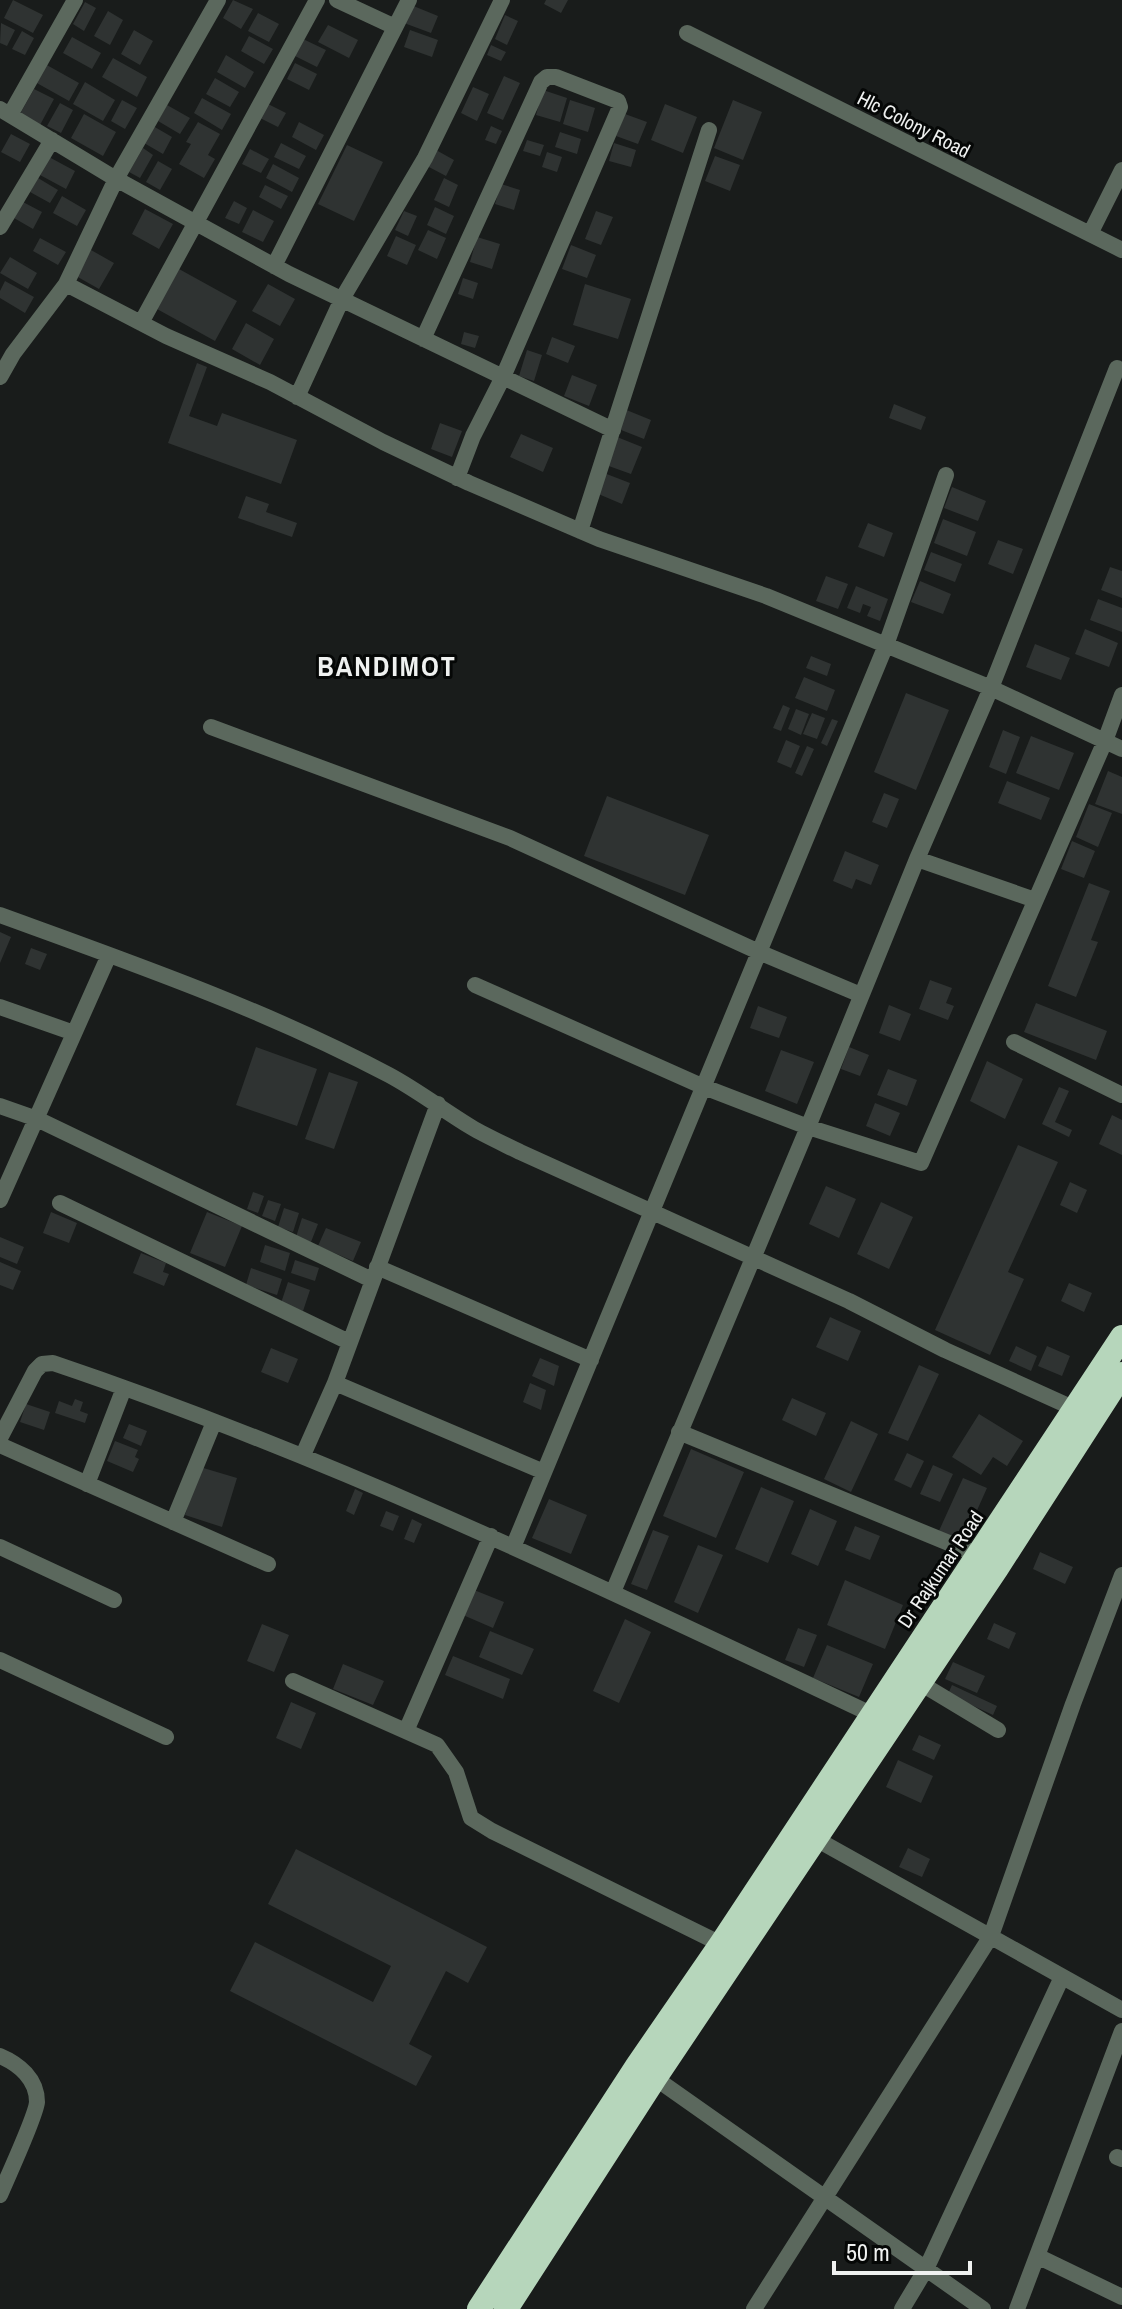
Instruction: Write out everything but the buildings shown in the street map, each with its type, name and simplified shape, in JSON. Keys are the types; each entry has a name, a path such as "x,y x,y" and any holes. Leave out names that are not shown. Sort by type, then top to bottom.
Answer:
{"highway":[{"name":"Dr Rajkumar Road","path":"807,1832 920,1683 1085,1414 1122,1337"},
{"name":"Dr Rajkumar Road","path":"807,1832 871,1714 978,1555 1085,1414 1122,1374"},
{"path":"491,2305 637,2066 721,1944 807,1832"},
{"path":"491,2305 655,2078 807,1832"}],"street":[{"path":"75,0 5,112 116,179 274,266 613,430"},
{"path":"0,377 7,351 66,284 116,179 218,0"},
{"path":"141,323 317,0"},
{"path":"337,0 395,27"},
{"path":"274,266 409,0"},
{"path":"297,397 342,299 425,158 502,0"},
{"name":"Hlc Colony Road","path":"687,33 1122,250"},
{"path":"423,339 541,82 547,77 556,77 618,101 620,107 457,478"},
{"path":"580,531 709,130"},
{"path":"0,227 52,140"},
{"path":"1090,234 1122,170"},
{"path":"66,284 457,478 580,531 721,578 886,645 991,688 1122,749"},
{"path":"613,1592 991,688 1117,368"},
{"path":"514,1545 886,645 946,475"},
{"path":"475,985 704,1087 808,1127 921,1163 1105,741 1122,695"},
{"path":"211,727 510,838 861,995"},
{"path":"917,859 1035,900"},
{"path":"0,915 196,986 285,1025 389,1075 472,1127 520,1152 752,1256 1085,1414"},
{"path":"0,1200 109,955"},
{"path":"0,1007 74,1033"},
{"path":"1014,1042 1122,1095"},
{"path":"303,1455 335,1383 438,1104"},
{"path":"0,1106 37,1119 375,1273 591,1360"},
{"path":"60,1203 349,1342"},
{"path":"0,1438 35,1371 42,1364 53,1363 303,1455 514,1545 871,1714"},
{"path":"335,1383 544,1472"},
{"path":"87,1484 124,1388"},
{"path":"173,1522 214,1422"},
{"path":"679,1432 978,1555"},
{"path":"0,1445 268,1564"},
{"path":"406,1731 491,1536"},
{"path":"0,1547 114,1600"},
{"path":"754,2309 991,1936 1122,1575"},
{"path":"0,1660 166,1737"},
{"path":"293,1681 437,1745 456,1772 471,1818 492,1831 721,1944"},
{"path":"920,1683 998,1730"},
{"path":"807,1832 1062,1977 1121,2006"},
{"path":"902,2309 926,2269 1062,1977"},
{"path":"1017,2309 1122,2031"},
{"path":"0,2056 15,2062 32,2081 37,2103 0,2195"},
{"path":"655,2078 983,2309"},
{"path":"1037,2256 1122,2297"}],"district":[{"name":"BANDIMOT","path":"387,666"}]}
